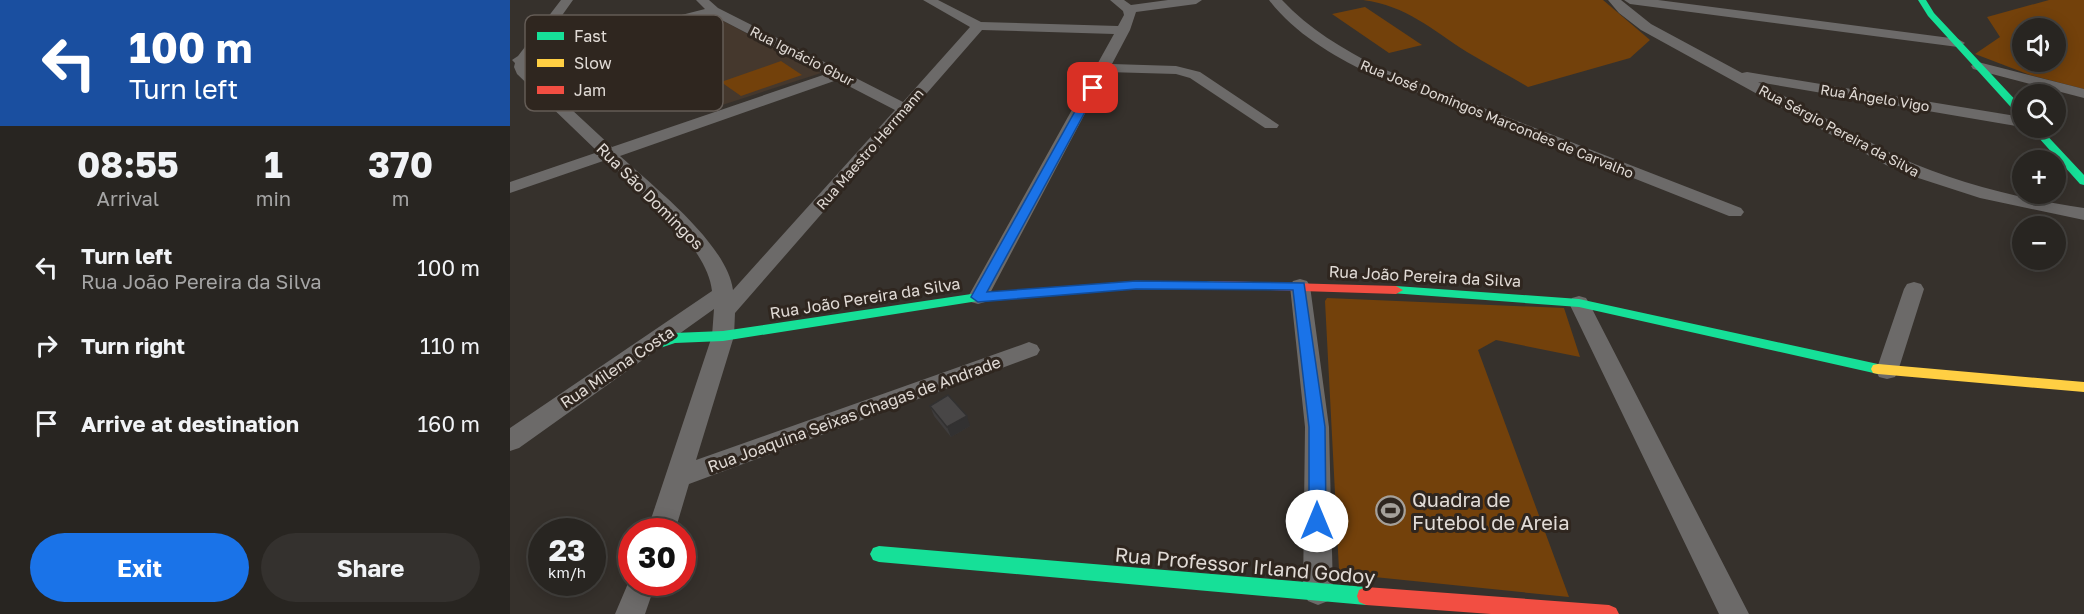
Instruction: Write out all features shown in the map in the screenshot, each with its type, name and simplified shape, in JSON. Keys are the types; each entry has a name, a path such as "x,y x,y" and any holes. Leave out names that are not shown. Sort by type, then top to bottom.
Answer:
{"street":[{"path":"554,15 567,0"},
{"name":"Rua Ignácio Gbur","path":"702,0 722,15"},
{"path":"933,2 958,0"},
{"path":"1123,5 1196,0"},
{"name":"Rua José Domingos Marcondes de Carvalho","path":"1275,0 1290,18 1372,70 1735,212"},
{"name":"Rua Sérgio Pereira da Silva","path":"1614,0 1623,10 1646,27 1892,161 1927,177 1964,189 2084,214"},
{"path":"1630,0 1958,43"},
{"path":"1922,0 1931,14 2012,102"},
{"path":"933,2 978,26 1124,30"},
{"path":"978,297 1124,30 1130,15 1123,5"},
{"path":"698,15 714,11"},
{"name":"Rua Ignácio Gbur","path":"723,16 905,109"},
{"name":"Rua Maestro Herrmann","path":"723,305 767,266 978,26"},
{"name":"Rua São Domingos","path":"517,60 525,74"},
{"path":"1978,66 2084,94"},
{"path":"1104,68 1176,70 1196,75 1271,124"},
{"name":"Rua Ângelo Vigo","path":"1729,73 2012,120"},
{"path":"510,188 838,75"},
{"name":"Rua São Domingos","path":"563,111 690,233 715,264 723,305"},
{"path":"2044,138 2084,182"},
{"path":"665,518 679,477 723,305 767,266"},
{"name":"Rua João Pereira da Silva","path":"648,347 674,338 723,305 978,297 1136,285 1300,286 1451,292 1579,303 1887,371 2084,387"},
{"path":"1300,286 1317,427 1318,592"},
{"path":"1887,371 1914,289"},
{"path":"1579,303 1734,614"},
{"name":"Rua Milena Costa","path":"512,438 648,347 723,305"},
{"name":"Rua Joaquina Seixas Chagas de Andrade","path":"679,477 1029,350"},
{"name":"Rua Professor Irland Godoy","path":"879,554 1479,606 1609,614"},
{"path":"630,614 637,596"}],"shaded area":[{"path":"1363,0 1603,0 1650,40 1630,58 1528,87 1406,13 1393,7"},
{"path":"2049,0 2084,0 2084,89 2022,72 2066,72 2066,18 2012,18 2012,68 1975,54 2000,37 1987,17"},
{"path":"1365,7 1422,45 1389,53 1332,14"},
{"path":"723,21 821,73 723,105"},
{"path":"781,61 802,75 741,96 723,81"},
{"path":"1327,298 1564,308 1580,357 1496,340 1478,350 1569,597 1345,574 1339,570 1325,301"}],"building":[{"path":"948,395 967,416 947,427 930,406"}],"traffic: fast":[{"path":"1922,0 1931,14 2012,102"},
{"path":"2044,138 2084,182"},
{"path":"1396,290 1579,303 1878,369"},
{"path":"648,347 674,338 723,336 978,297 1021,294"},
{"path":"879,554 1366,596"}],"traffic: slow":[{"path":"1021,294 1136,285 1216,285"},
{"path":"1878,369 2084,387"}],"traffic: jam":[{"path":"1216,285 1396,290"},
{"path":"1366,596 1609,614"}],"place":[{"name":"Quadra de Futebol de Areia","path":"1391,511"}],"route":[{"path":"1093,88 978,297 1136,285 1300,286 1317,427 1317,521"}]}
